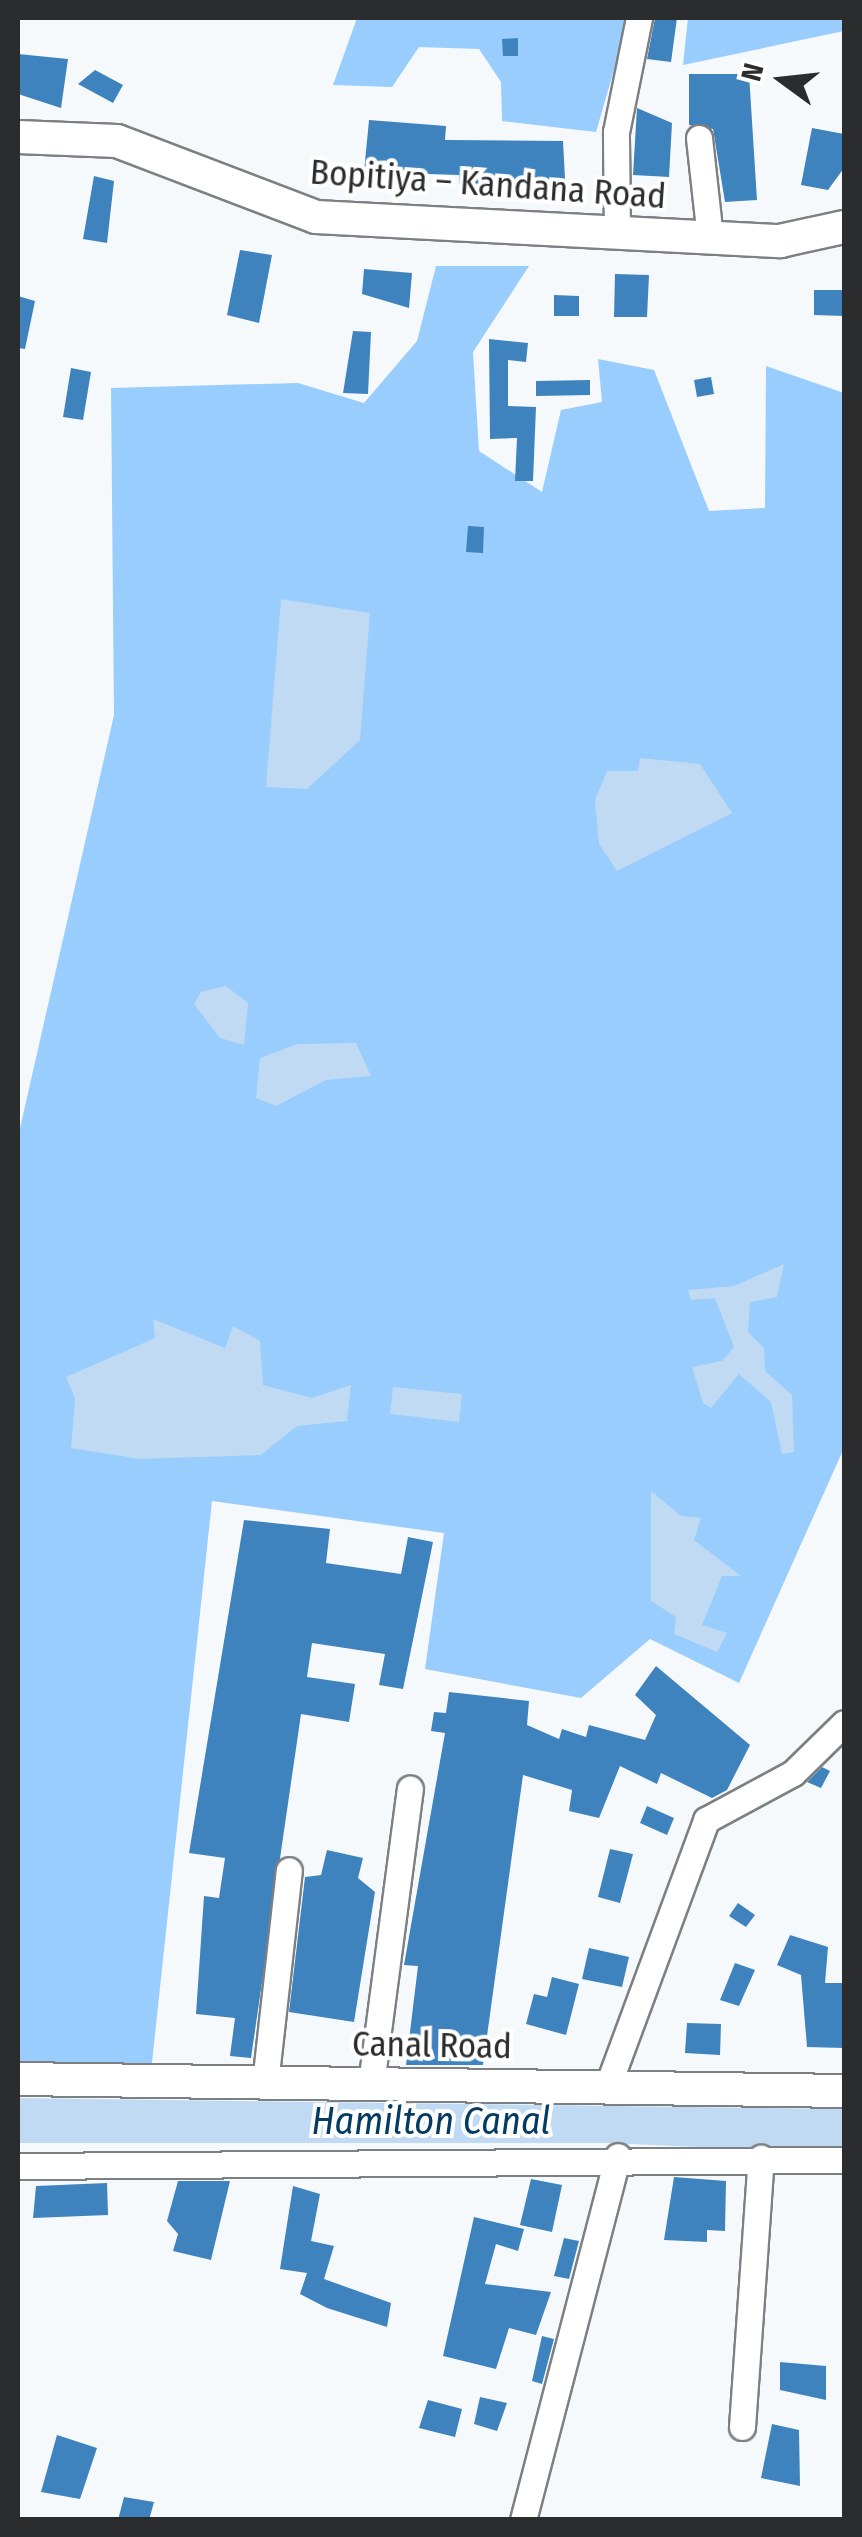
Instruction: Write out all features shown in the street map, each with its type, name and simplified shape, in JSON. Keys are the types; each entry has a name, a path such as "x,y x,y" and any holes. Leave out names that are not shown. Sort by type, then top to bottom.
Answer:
{"main road":[{"name":"Bopitiya – Kandana Road","path":"18,137 116,141 316,216 710,238 808,240 844,227"},
{"name":"Canal Road","path":"18,2080 844,2092"}],"street":[{"path":"617,234 616,132 638,18"},
{"path":"699,138 710,238"},
{"path":"607,2088 706,1820 793,1773 844,1723"},
{"path":"372,2084 410,1789"},
{"path":"266,2083 289,1870"},
{"path":"523,2520 618,2156"},
{"path":"18,2166 618,2156 844,2160"},
{"path":"742,2426 762,2158"}],"shaded area":[{"path":"357,18 629,18 596,132 502,121 501,82 479,49 419,47 392,87 333,85"},
{"path":"688,18 844,18 844,31 683,65"},
{"path":"436,266 529,266 473,352 479,451 542,492 561,410 602,402 598,359 654,370 709,511 765,508 766,366 844,393 844,1448 739,1683 650,1639 581,1698 425,1669 444,1533 212,1501 151,2072 18,2061 18,1137 114,715 111,388 298,383 364,403 417,341"}],"water":[{"path":"281,599 370,613 360,740 307,789 266,787"},
{"path":"640,758 700,764 732,813 617,871 599,844 595,800 607,771 638,771"},
{"path":"226,986 248,1003 244,1045 220,1038 194,1004 201,992"},
{"path":"356,1043 371,1076 326,1080 276,1106 256,1098 260,1058 297,1044"},
{"path":"784,1264 777,1297 750,1302 748,1332 764,1348 765,1371 792,1395 794,1452 782,1454 771,1402 739,1374 711,1408 703,1403 692,1367 722,1361 734,1347 715,1298 691,1300 688,1290 734,1286"},
{"path":"153,1319 225,1348 233,1326 260,1341 263,1385 312,1398 351,1385 347,1421 297,1426 261,1455 139,1459 71,1448 75,1399 66,1377 155,1338"},
{"path":"393,1387 462,1394 459,1422 390,1414"},
{"path":"651,1491 681,1516 701,1518 694,1540 741,1576 722,1576 702,1625 727,1633 717,1652 674,1634 676,1617 651,1601"},
{"name":"Hamilton Canal","path":"18,2098 844,2109 844,2154 610,2143 18,2143"}],"building":[{"path":"655,18 677,18 671,62 647,59"},
{"path":"518,38 518,56 503,56 502,39"},
{"path":"18,54 68,59 61,108 18,94"},
{"path":"95,70 123,85 113,103 78,84"},
{"path":"689,74 749,74 757,200 725,202 713,129 689,125"},
{"path":"637,108 672,123 669,177 633,175"},
{"path":"369,120 446,126 445,140 563,141 566,197 459,184 459,175 364,172"},
{"path":"812,128 844,134 844,168 828,190 801,185"},
{"path":"94,176 114,181 107,243 83,239"},
{"path":"240,250 272,255 259,323 227,315"},
{"path":"364,269 412,273 409,308 362,294"},
{"path":"615,274 649,275 647,317 614,317"},
{"path":"814,290 844,290 844,316 814,315"},
{"path":"554,295 579,296 579,316 554,316"},
{"path":"18,296 35,301 25,349 18,348"},
{"path":"353,331 371,332 368,394 343,393"},
{"path":"489,339 528,343 526,362 508,360 508,406 536,407 533,481 515,481 517,438 490,439"},
{"path":"71,368 91,372 83,420 63,417"},
{"path":"711,377 714,394 697,397 694,380"},
{"path":"590,380 590,395 536,396 536,381"},
{"path":"468,526 484,527 483,553 466,552"},
{"path":"244,1520 330,1529 326,1563 401,1574 408,1537 433,1542 403,1689 379,1685 385,1654 312,1643 307,1677 355,1684 349,1722 301,1714 251,2058 230,2056 235,2018 196,2014 204,1896 219,1898 225,1858 189,1853"},
{"path":"656,1666 750,1745 727,1790 712,1798 661,1773 657,1784 620,1766 599,1818 569,1811 572,1790 523,1775 483,2065 406,2065 418,1966 404,1965 445,1733 431,1731 434,1712 446,1713 449,1692 529,1701 527,1725 559,1739 562,1729 586,1737 589,1725 645,1740 656,1715 635,1695"},
{"path":"822,1767 830,1771 821,1788 807,1782"},
{"path":"647,1806 674,1818 667,1835 640,1823"},
{"path":"610,1849 633,1854 620,1903 598,1897"},
{"path":"327,1850 363,1858 358,1878 375,1892 354,2022 289,2012 305,1877 321,1875"},
{"path":"738,1903 755,1915 746,1927 729,1916"},
{"path":"790,1935 828,1947 825,1983 844,1983 844,2048 807,2047 801,1975 777,1965"},
{"path":"589,1948 629,1957 622,1987 582,1979"},
{"path":"735,1963 755,1970 739,2006 720,2000"},
{"path":"552,1977 579,1984 566,2035 526,2024 534,1994 547,1997"},
{"path":"687,2023 721,2024 720,2055 685,2053"},
{"path":"674,2177 726,2181 725,2231 707,2230 707,2242 664,2240"},
{"path":"531,2179 562,2185 552,2232 520,2225"},
{"path":"178,2181 230,2181 211,2260 173,2251 178,2234 167,2221"},
{"path":"107,2183 108,2215 33,2218 36,2186"},
{"path":"293,2186 320,2194 311,2241 334,2246 324,2279 391,2303 387,2327 327,2308 300,2294 307,2273 280,2269"},
{"path":"474,2217 524,2229 518,2251 496,2244 485,2284 551,2292 536,2335 509,2328 496,2369 443,2356"},
{"path":"564,2238 579,2241 569,2279 554,2276"},
{"path":"542,2336 554,2339 542,2384 532,2381"},
{"path":"780,2362 826,2366 826,2400 780,2390"},
{"path":"480,2397 507,2403 497,2431 474,2424"},
{"path":"428,2400 462,2409 455,2437 419,2428"},
{"path":"772,2424 799,2430 800,2486 761,2478"},
{"path":"57,2435 97,2448 80,2499 41,2492"},
{"path":"124,2497 154,2502 149,2520 118,2520"}]}
